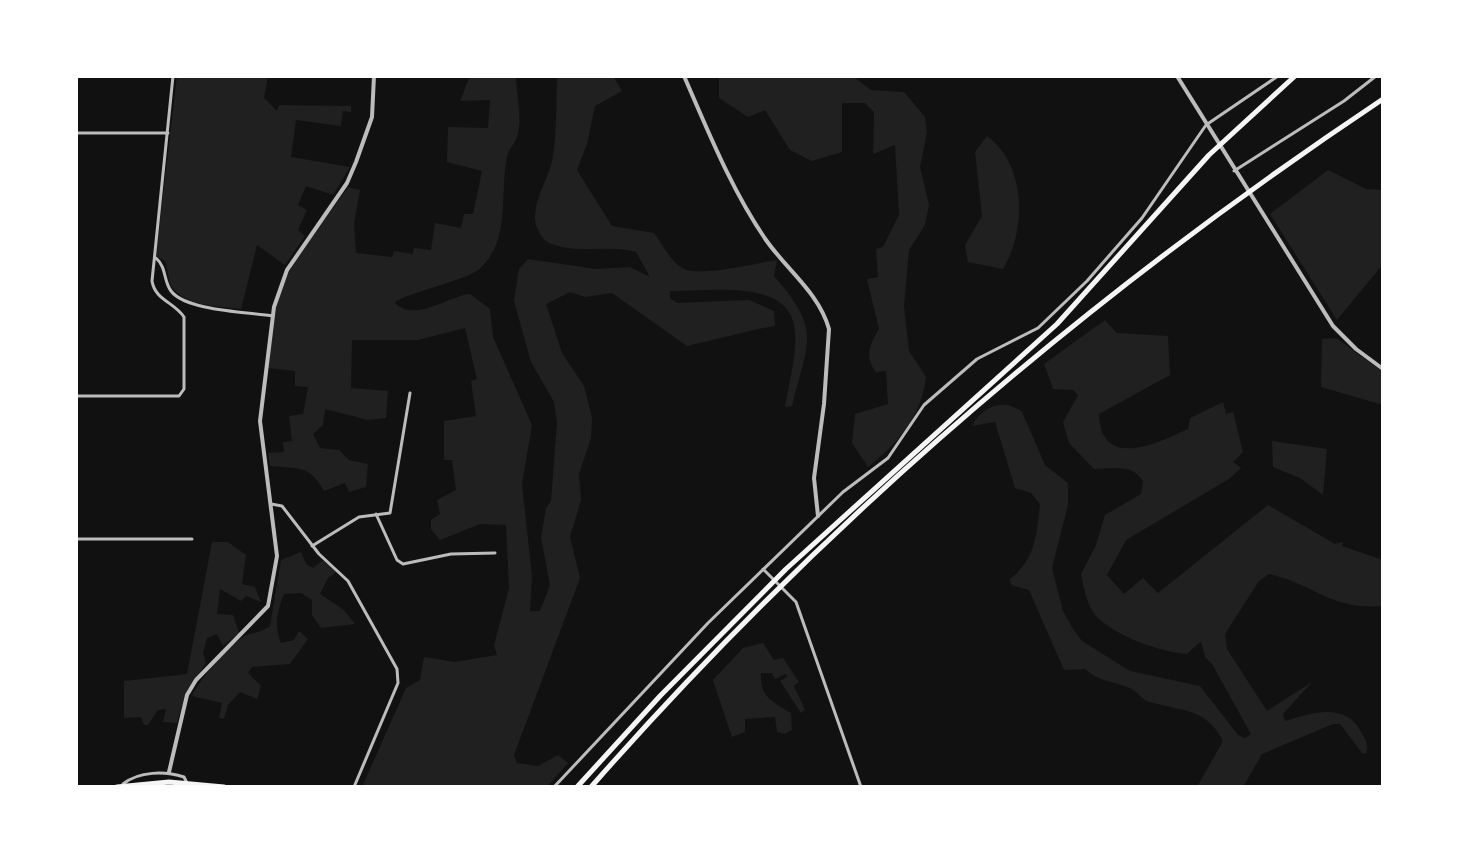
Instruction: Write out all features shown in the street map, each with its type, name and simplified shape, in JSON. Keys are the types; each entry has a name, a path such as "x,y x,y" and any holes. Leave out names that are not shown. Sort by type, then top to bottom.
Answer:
{"highway":[{"path":"577,787 660,696 786,569 910,453 1030,350 1083,297 1209,155 1295,76"},
{"path":"591,787 793,575 968,415 1120,290 1383,99"},
{"path":"118,787 187,783 224,787"}],"street":[{"path":"76,396 179,396 184,389 184,317 153,290 173,76"},
{"path":"169,772 187,695 196,680 268,606 277,561 260,421 273,316 287,270 347,183 356,162 372,117 374,76"},
{"path":"684,76 751,214 766,240 822,309 829,329 824,404 814,478 818,516"},
{"path":"1177,76 1254,204 1339,333 1383,369"},
{"path":"554,787 640,692 818,516 888,458 924,405 944,386 988,352 1038,328 1087,281 1142,218 1207,127 1278,76"},
{"path":"1232,168 1344,101 1376,76"},
{"path":"76,133 168,133"},
{"path":"154,257 164,265 169,288 180,298 196,305 273,316"},
{"path":"312,546 359,517 391,510 410,393"},
{"path":"270,504 282,506 312,546 348,581 399,675 354,787"},
{"path":"376,514 397,560 403,564 451,554 495,553"},
{"path":"76,539 192,539"},
{"path":"765,571 796,602 861,787"},
{"path":"118,787 140,775 169,772 184,777 187,783"}],"shaded area":[{"path":"177,76 268,76 264,98 277,111 279,105 351,106 351,112 343,111 341,126 296,120 291,157 350,167 333,195 306,186 298,205 307,210 298,230 305,236 285,265 257,245 241,309 195,302 178,294 169,281 165,261 156,256"},
{"path":"470,76 516,76 519,130 505,168 502,215 496,245 478,270 395,303 412,310 422,309 470,294 490,309 493,337 532,425 522,484 532,576 530,611 540,611 550,585 541,538 546,508 551,501 557,422 554,402 531,362 514,301 519,269 528,259 596,269 630,267 650,277 636,252 563,247 548,242 537,228 536,207 554,146 557,76 613,76 622,91 595,106 587,144 577,170 612,226 654,233 674,261 690,271 714,271 777,260 774,276 799,310 805,324 806,350 792,406 785,407 795,352 795,331 786,308 774,299 740,291 670,291 670,298 677,303 749,300 774,311 775,326 687,346 612,293 585,297 570,292 546,304 562,353 584,386 592,418 591,438 579,474 581,500 570,537 580,578 514,755 517,763 538,766 558,755 568,763 547,787 362,787 406,688 420,680 424,657 454,662 497,655 494,645 509,588 506,525 480,524 440,540 431,529 431,520 440,514 437,500 456,490 452,460 444,460 444,421 476,416 471,381 477,379 465,328 418,340 352,340 351,388 388,391 386,418 368,420 325,409 323,425 313,434 320,448 339,450 349,460 368,464 366,487 349,492 345,483 324,491 308,472 270,466 268,453 284,452 283,442 292,441 289,416 303,414 308,387 295,386 295,371 268,368 275,317 282,287 296,261 348,187 360,190 354,224 356,253 392,257 394,251 413,254 414,248 431,250 435,223 461,228 464,214 473,214 482,171 447,162 448,127 488,128 490,100 460,101"},
{"path":"719,76 854,77 871,90 904,92 925,117 927,132 920,167 929,205 925,225 909,250 904,306 909,351 926,377 924,391 907,428 868,467 852,443 855,414 888,404 886,371 876,372 870,361 871,345 879,329 867,279 878,277 876,249 883,247 899,215 895,145 873,154 874,112 865,103 842,103 842,152 812,161 790,150 765,110 748,117 719,98"},
{"path":"987,136 1000,148 1009,163 1019,198 1016,235 1003,269 968,262 965,245 982,216 975,152"},
{"path":"1328,170 1366,189 1383,190 1383,264 1337,320 1270,214"},
{"path":"1105,320 1117,333 1168,336 1170,375 1099,414 1102,432 1110,442 1133,448 1162,441 1188,429 1190,418 1223,402 1226,414 1233,412 1243,452 1233,462 1241,468 1229,479 1126,540 1107,575 1124,594 1143,578 1158,593 1268,505 1335,544 1343,542 1342,546 1383,560 1383,606 1349,604 1269,574 1259,581 1225,634 1227,649 1267,711 1312,682 1283,714 1285,721 1327,712 1345,716 1360,730 1367,744 1366,754 1340,724 1333,724 1262,754 1243,787 1197,787 1223,741 1217,730 1192,712 1147,701 1130,688 1101,679 1085,669 1064,670 1029,590 1011,585 1010,579 1030,555 1040,504 1031,493 1015,488 995,422 972,426 987,409 1000,405 1008,405 1022,412 1045,465 1068,483 1068,505 1052,568 1063,611 1082,641 1130,671 1200,686 1238,735 1245,738 1251,734 1212,664 1205,657 1201,641 1187,654 1151,646 1104,623 1087,601 1081,574 1096,545 1105,515 1141,494 1143,481 1127,469 1094,469 1069,443 1063,422 1078,395 1073,390 1053,389 1044,364"},
{"path":"1336,338 1383,372 1383,405 1321,387 1322,339"},
{"path":"1272,441 1327,449 1323,495 1300,478 1273,467"},
{"path":"212,542 228,542 246,555 242,584 255,587 261,602 246,596 241,601 220,589 217,614 233,615 239,633 223,646 217,634 207,638 203,653 206,663 185,694 177,723 163,722 166,709 158,710 148,725 144,725 141,717 124,718 124,681 187,674"},
{"path":"301,552 306,564 313,568 323,560 336,572 328,578 320,594 344,610 355,624 321,628 312,615 312,600 301,593 284,594 277,618 281,643 294,640 299,631 308,639 290,664 252,667 248,673 261,686 257,699 240,692 228,705 224,719 219,718 222,703 192,696 224,653 240,639 270,626 281,560"},
{"path":"763,643 774,660 783,658 799,682 794,686 805,710 801,713 780,681 787,677 786,674 775,679 772,673 761,673 762,688 768,698 791,713 792,730 785,734 777,732 775,717 745,719 745,732 732,737 713,680 743,648"}]}
